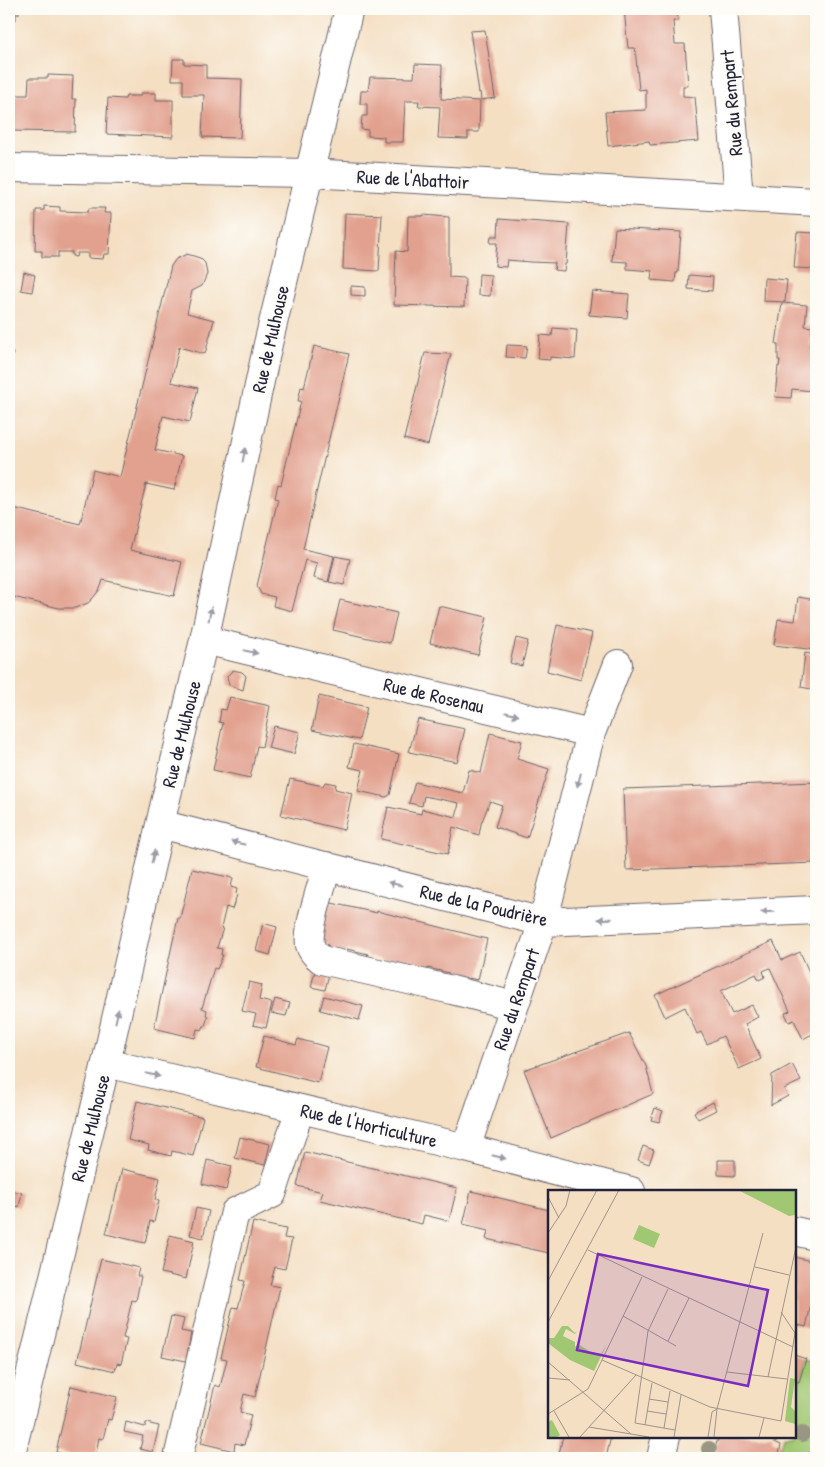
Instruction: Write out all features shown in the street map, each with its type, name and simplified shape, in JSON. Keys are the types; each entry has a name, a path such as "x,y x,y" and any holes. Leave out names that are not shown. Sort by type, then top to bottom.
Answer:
{"street":[{"name":"Rue de Mulhouse","path":"10,1458 106,1063 204,640 268,344 349,9"},
{"name":"Rue du Rempart","path":"723,9 739,197"},
{"name":"Rue de l'Abattoir","path":"9,168 309,173 816,202"},
{"name":"Rue de Rosenau","path":"204,640 591,733"},
{"path":"591,733 618,664"},
{"name":"Rue du Rempart","path":"466,1148 543,922 591,733"},
{"name":"Rue de la Poudrière","path":"160,824 543,922 816,910"},
{"path":"327,866 312,925 310,944 314,953 322,960 514,1006"},
{"name":"Rue de l'Horticulture","path":"106,1063 466,1148 627,1190"},
{"path":"178,1458 234,1212 272,1194 300,1109"},
{"path":"795,1230 816,1236"},
{"path":"661,1458 666,1437"}],"green space":[{"path":"816,1268 816,1330 806,1327 814,1292 811,1291"},
{"path":"816,1354 816,1458 777,1458 784,1437 795,1437 795,1398 806,1359 815,1361"}],"building":[{"path":"9,9 19,9 19,14 16,14 16,20 9,20"},
{"path":"624,9 677,9 678,21 673,21 675,44 685,44 688,86 683,86 683,96 695,97 699,141 650,145 649,141 608,146 605,112 646,110 646,89 639,90 635,48 628,48"},
{"path":"485,30 495,98 481,100 470,31"},
{"path":"173,59 184,59 184,64 206,65 206,78 242,79 240,138 202,137 204,95 183,95 183,80 172,80"},
{"path":"415,64 442,65 441,99 480,101 479,132 468,132 468,139 438,138 440,107 418,106 419,101 405,101 403,142 384,142 384,137 368,136 368,130 361,129 362,116 367,116 367,104 360,104 361,91 368,91 370,77 414,78"},
{"path":"48,75 73,76 72,99 76,99 75,132 10,131 12,99 14,99 14,95 28,95 29,78 48,78"},
{"path":"141,93 156,93 156,100 173,100 173,137 106,134 108,98 125,99 126,96 140,96"},
{"path":"44,206 60,207 60,211 88,212 89,208 105,208 104,213 111,213 109,254 104,254 103,259 88,258 88,253 77,253 76,257 72,256 72,252 58,252 58,257 42,257 42,251 35,251 36,210 44,210"},
{"path":"345,213 382,215 379,271 343,269"},
{"path":"408,216 449,217 449,277 465,278 464,307 394,305 396,251 407,252"},
{"path":"499,219 569,224 564,271 554,270 555,263 507,260 506,267 495,266 497,243 490,243 491,236 498,236"},
{"path":"615,228 681,232 678,273 676,273 675,282 651,280 652,271 627,269 627,262 612,261"},
{"path":"797,232 816,233 816,269 794,268"},
{"path":"187,254 200,258 205,263 207,274 202,286 192,291 187,313 214,320 205,354 179,347 171,382 198,388 190,422 163,416 155,450 182,456 174,490 146,484 130,550 182,562 174,596 103,580 100,589 88,603 75,608 59,608 9,596 9,507 80,524 93,470 120,477 171,266 176,259"},
{"path":"24,272 35,275 32,292 21,290"},
{"path":"479,274 491,275 490,296 478,295"},
{"path":"689,275 713,277 712,291 688,289"},
{"path":"764,278 787,280 785,302 763,301"},
{"path":"351,286 365,287 365,296 351,295"},
{"path":"592,291 629,294 627,318 589,315"},
{"path":"782,303 807,305 805,326 812,327 810,346 816,347 816,372 814,372 812,391 792,389 791,398 775,397 780,360 778,360 778,344 776,344"},
{"path":"553,328 577,330 575,359 550,357 550,360 538,359 540,335 552,336"},
{"path":"507,345 527,346 525,358 506,357"},
{"path":"314,346 349,354 303,549 334,556 328,582 314,578 317,563 305,560 292,611 273,606 275,597 261,594 257,586 278,499 275,498 278,484 281,485 301,401 298,401 301,387 304,388"},
{"path":"9,352 13,353 10,370 9,370"},
{"path":"425,353 451,354 428,445 404,439"},
{"path":"335,556 350,559 344,585 329,582"},
{"path":"798,597 816,600 816,650 774,645 778,619 795,621"},
{"path":"340,600 397,613 390,643 333,630"},
{"path":"439,606 487,617 478,655 430,643"},
{"path":"557,625 592,633 581,680 547,671"},
{"path":"516,638 528,641 522,666 510,663"},
{"path":"805,653 816,655 816,690 801,687"},
{"path":"233,670 242,672 246,676 243,690 229,685 227,676"},
{"path":"319,696 367,707 359,740 312,730"},
{"path":"230,697 270,706 262,747 257,746 250,778 213,770 223,723 219,722 221,709 226,710"},
{"path":"418,719 465,729 457,762 409,752"},
{"path":"274,726 300,732 294,754 268,748"},
{"path":"490,733 522,741 517,759 549,769 527,838 495,827 502,805 490,801 479,835 453,827 448,854 381,839 388,807 421,814 422,809 456,817 459,803 424,796 422,806 409,803 415,782 463,793 469,770 481,773"},
{"path":"354,744 399,754 390,795 386,797 358,791 363,770 349,767"},
{"path":"290,779 323,786 325,782 336,784 335,789 352,793 344,830 281,815"},
{"path":"816,782 816,863 626,870 623,789"},
{"path":"192,869 233,878 231,887 237,889 232,909 226,907 221,928 223,928 217,948 222,949 221,955 223,955 217,969 214,968 202,1008 207,1010 206,1015 208,1016 202,1030 197,1029 195,1038 154,1028 178,918 180,918"},
{"path":"327,902 377,913 377,911 487,939 478,980 468,978 466,984 448,979 449,973 428,968 427,970 367,956 368,954 347,949 346,955 326,950 328,945 318,942"},
{"path":"263,923 277,927 270,955 256,951"},
{"path":"773,941 782,960 800,952 816,987 816,1032 803,1039 794,1020 789,1022 785,1013 790,1011 770,968 763,971 765,977 759,980 756,974 721,991 732,1014 752,1005 758,1017 745,1024 761,1059 739,1069 723,1036 707,1044 701,1032 697,1034 685,1007 665,1017 655,995"},
{"path":"315,971 329,974 325,990 311,987"},
{"path":"249,982 262,985 259,1000 272,1003 266,1028 253,1025 256,1014 242,1011"},
{"path":"324,996 363,1006 359,1020 320,1010"},
{"path":"275,999 290,1003 286,1016 271,1013"},
{"path":"629,1033 646,1066 653,1094 551,1138 524,1070"},
{"path":"264,1036 296,1045 298,1039 327,1047 318,1083 256,1067"},
{"path":"792,1064 801,1081 784,1089 788,1096 771,1105 772,1075"},
{"path":"137,1101 203,1117 193,1156 172,1151 171,1156 148,1150 149,1145 128,1140"},
{"path":"713,1102 716,1110 698,1119 694,1112"},
{"path":"655,1108 663,1111 659,1122 651,1120"},
{"path":"240,1137 270,1144 265,1165 235,1158"},
{"path":"643,1146 654,1150 649,1164 638,1160"},
{"path":"305,1152 457,1188 449,1221 424,1215 422,1224 320,1200 323,1192 297,1186"},
{"path":"207,1160 232,1166 226,1190 202,1184"},
{"path":"718,1160 735,1160 735,1176 718,1175"},
{"path":"122,1169 160,1178 155,1200 159,1201 154,1222 150,1221 145,1243 106,1234"},
{"path":"9,1190 22,1193 19,1207 9,1204"},
{"path":"471,1191 548,1210 548,1253 486,1239 488,1231 463,1225"},
{"path":"196,1208 209,1211 203,1238 190,1235"},
{"path":"253,1222 286,1229 284,1238 292,1239 285,1269 275,1267 270,1285 280,1287 255,1397 244,1394 240,1412 251,1415 244,1445 235,1443 234,1451 201,1443 215,1385 220,1387 227,1359 221,1358 233,1307 238,1308 245,1281 240,1280"},
{"path":"170,1235 194,1241 186,1279 161,1273"},
{"path":"795,1257 816,1262 811,1291 814,1292 806,1327 795,1324"},
{"path":"101,1259 139,1268 137,1276 141,1276 136,1301 132,1300 123,1338 127,1339 121,1364 117,1363 115,1371 77,1362"},
{"path":"171,1316 184,1319 181,1331 191,1333 186,1361 162,1356"},
{"path":"795,1355 806,1359 799,1382 795,1381"},
{"path":"71,1386 117,1397 111,1420 108,1419 103,1439 99,1438 95,1458 83,1458 56,1452"},
{"path":"126,1422 145,1427 146,1423 159,1426 153,1452 140,1449 143,1436 124,1432"},
{"path":"563,1437 611,1437 606,1458 558,1458"},
{"path":"713,1437 773,1437 772,1441 781,1445 778,1458 718,1458 712,1456 718,1439"}]}
